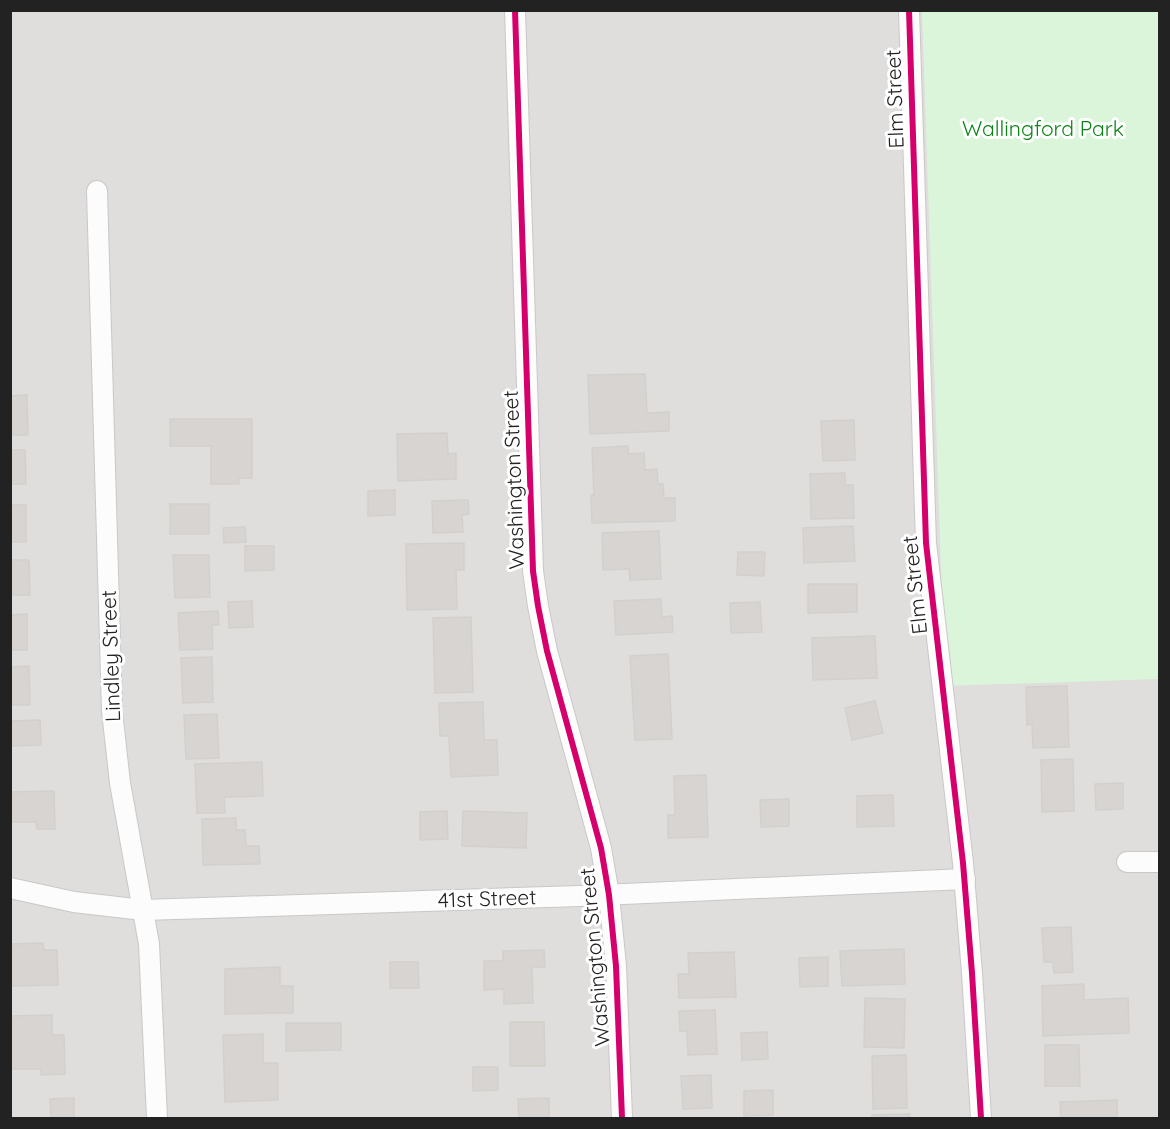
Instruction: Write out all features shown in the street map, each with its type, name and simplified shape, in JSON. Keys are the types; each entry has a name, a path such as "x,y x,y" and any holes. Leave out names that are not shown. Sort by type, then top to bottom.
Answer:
{"street":[{"name":"Washington Street","path":"515,10 533,571 547,651 601,848 609,895 615,966 622,1119"},
{"name":"Elm Street","path":"909,10 926,543 965,879 981,1119"},
{"name":"Lindley Street","path":"97,191 112,711 120,783 148,944 157,1119"},
{"path":"1127,862 1160,862"},
{"name":"41st Street","path":"10,888 74,902 143,910 609,895 965,879"}],"shaded area":[{"path":"11,11 1159,11 1159,1118 11,1118"}],"green space":[{"name":"Wallingford Park","path":"922,11 1159,11 1159,679 945,686"}],"building":[{"path":"645,374 647,413 669,412 669,431 590,434 588,375"},
{"path":"27,395 28,435 10,435 10,396"},
{"path":"170,419 252,419 252,478 239,478 239,484 211,484 211,446 170,446"},
{"path":"854,420 855,460 823,461 821,421"},
{"path":"447,433 448,454 456,453 456,479 398,481 397,434"},
{"path":"628,446 628,454 644,453 645,470 657,469 658,484 663,484 664,498 675,498 675,521 592,523 591,495 594,495 592,448"},
{"path":"10,450 25,450 26,484 10,484"},
{"path":"845,473 845,485 853,485 854,518 811,519 810,474"},
{"path":"395,490 395,515 368,516 368,491"},
{"path":"468,500 469,514 462,515 463,532 433,533 432,501"},
{"path":"170,504 209,504 209,534 170,534"},
{"path":"10,505 26,505 26,542 10,542"},
{"path":"853,526 855,561 804,563 803,528"},
{"path":"245,527 246,542 224,543 223,528"},
{"path":"659,531 661,579 630,580 629,569 603,570 602,533"},
{"path":"464,543 464,570 456,570 457,609 407,610 406,544"},
{"path":"245,546 274,546 274,570 245,571"},
{"path":"738,552 765,552 764,576 737,575"},
{"path":"173,555 209,555 210,597 175,598"},
{"path":"10,560 29,560 30,595 10,595"},
{"path":"808,584 857,584 857,612 808,613"},
{"path":"661,599 662,617 672,616 673,632 616,635 614,601"},
{"path":"252,601 253,627 229,628 228,602"},
{"path":"760,602 762,632 731,633 730,603"},
{"path":"218,611 219,625 212,625 213,649 180,650 178,613"},
{"path":"27,614 27,650 10,650 10,615"},
{"path":"471,617 473,692 435,693 433,618"},
{"path":"875,636 877,678 813,680 812,638"},
{"path":"668,654 672,739 635,740 630,656"},
{"path":"212,657 213,702 183,703 181,658"},
{"path":"29,666 30,705 10,705 10,667"},
{"path":"1067,686 1069,747 1033,748 1032,724 1027,725 1026,687"},
{"path":"875,701 883,733 852,740 845,708"},
{"path":"483,702 484,740 497,740 498,775 451,777 449,736 440,736 439,703"},
{"path":"217,714 219,758 186,759 184,715"},
{"path":"40,720 41,745 10,746 10,721"},
{"path":"1073,759 1074,811 1042,812 1041,760"},
{"path":"262,762 263,796 224,797 225,813 197,813 195,764"},
{"path":"706,775 708,837 668,838 668,815 675,815 674,776"},
{"path":"1123,783 1123,809 1096,810 1095,784"},
{"path":"54,791 55,829 37,829 36,822 10,822 10,792"},
{"path":"893,795 894,826 857,827 857,796"},
{"path":"789,799 789,826 761,827 760,800"},
{"path":"447,811 448,839 420,840 420,812"},
{"path":"463,811 527,813 526,848 462,846"},
{"path":"236,818 236,830 245,830 246,846 259,846 260,864 203,865 202,819"},
{"path":"1071,927 1073,972 1054,973 1053,962 1044,962 1042,928"},
{"path":"43,943 44,950 57,950 58,985 10,986 10,944"},
{"path":"904,949 905,984 842,986 840,951"},
{"path":"544,950 545,967 532,967 533,1003 504,1004 504,989 484,990 484,961 503,961 503,951"},
{"path":"734,952 736,997 679,998 678,974 689,974 688,953"},
{"path":"828,957 828,986 800,987 799,958"},
{"path":"390,962 418,962 419,988 390,988"},
{"path":"280,967 280,986 293,986 293,1013 225,1014 225,969"},
{"path":"1084,984 1084,1000 1128,998 1129,1033 1043,1036 1042,986"},
{"path":"865,998 905,999 904,1048 864,1047"},
{"path":"715,1010 717,1054 688,1055 687,1031 680,1031 679,1011"},
{"path":"52,1015 52,1035 64,1035 65,1074 41,1075 41,1069 11,1069 10,1016"},
{"path":"510,1022 544,1022 545,1066 510,1066"},
{"path":"286,1023 341,1023 341,1050 286,1051"},
{"path":"767,1032 768,1059 742,1060 741,1033"},
{"path":"263,1034 263,1063 278,1063 278,1100 225,1102 223,1035"},
{"path":"1045,1045 1079,1045 1080,1086 1045,1086"},
{"path":"906,1055 907,1108 873,1109 872,1056"},
{"path":"473,1067 498,1067 498,1090 473,1091"},
{"path":"711,1075 712,1108 683,1109 681,1076"},
{"path":"773,1090 773,1115 744,1116 744,1091"},
{"path":"74,1098 74,1118 51,1118 50,1099"},
{"path":"549,1098 549,1118 519,1118 518,1099"},
{"path":"1117,1100 1117,1118 1061,1118 1060,1102"},
{"path":"910,1114 910,1118 872,1118 872,1115"}],"cycle path":[{"path":"515,10 533,571 547,651 601,848 609,895 616,966 622,1118"},
{"path":"909,10 926,543 963,863 981,1118"}]}
